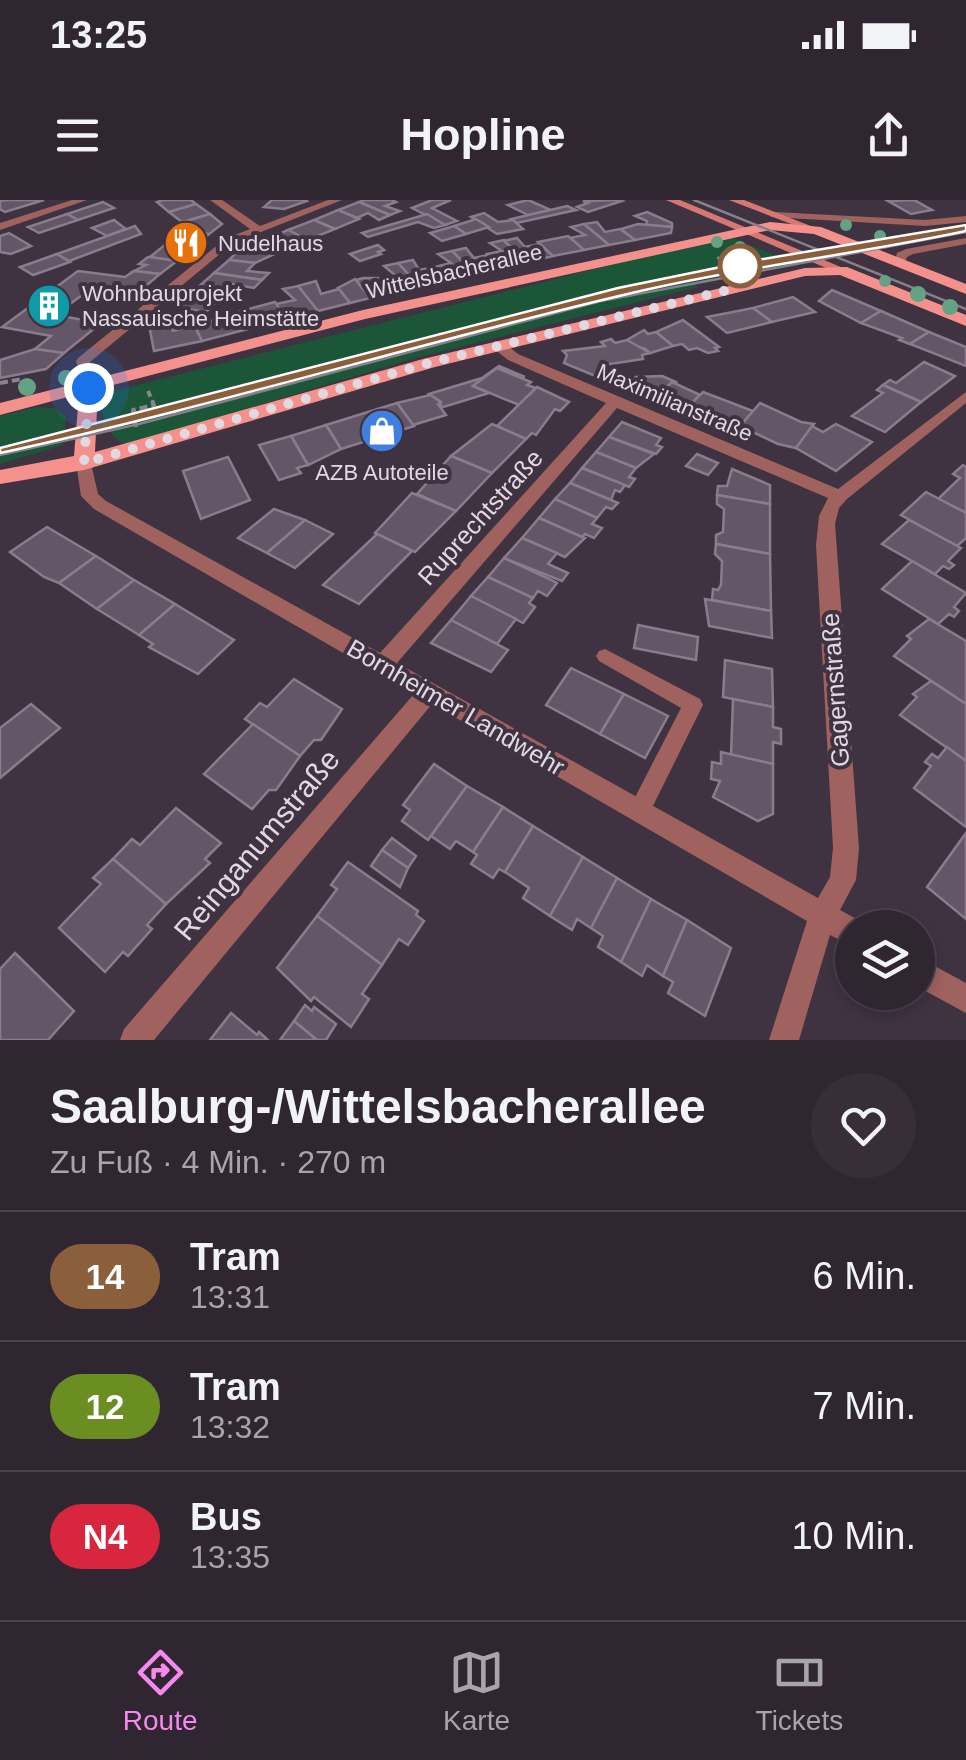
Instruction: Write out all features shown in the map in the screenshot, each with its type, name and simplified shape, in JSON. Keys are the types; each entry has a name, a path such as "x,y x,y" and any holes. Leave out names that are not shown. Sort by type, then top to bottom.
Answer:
{"main road":[{"path":"671,200 966,319"},
{"path":"734,200 816,230"},
{"name":"Wittelsbacherallee","path":"0,409 363,315 780,226 816,230 966,288"},
{"path":"0,477 84,463 498,345 788,276 842,270"},
{"path":"84,463 89,388"}],"street":[{"path":"0,227 82,200"},
{"path":"215,200 259,230"},
{"path":"89,388 83,361 228,241 337,200"},
{"path":"774,215 925,222 966,219"},
{"path":"900,263 901,256 910,251 966,241"},
{"name":"Maximilianstraße","path":"498,345 513,356 615,402 837,494"},
{"path":"837,494 858,484 966,396"},
{"name":"Ruprechtstraße","path":"382,665 615,402"},
{"name":"Bornheimer Landwehr","path":"84,463 90,496 100,506 835,922"},
{"name":"Gagernstraße","path":"784,1040 824,915 843,880 846,848 824,525 837,494"},
{"name":"Reinganumstraße","path":"135,1040 429,692"},
{"path":"935,981 966,1000"}],"lane":[{"path":"605,656 693,705 639,810"}],"path":[{"path":"136,428 132,410 154,404 145,383"}],"green space":[{"path":"731,238 798,264 708,280 695,284 698,287 412,359 129,444 110,432 98,395 694,244"},
{"path":"37,407 55,408 66,417 63,445 0,464 0,416"}],"building":[{"path":"44,200 5,212 0,209 0,201"},
{"path":"191,200 196,204 169,212 157,202"},
{"path":"272,200 307,201 284,209 264,207"},
{"path":"392,200 396,202 385,206 400,211 390,215 359,202"},
{"path":"432,200 451,200 432,208 457,221 445,225 412,208"},
{"path":"528,200 551,210 528,215 508,205"},
{"path":"914,200 932,210 911,214 888,201"},
{"path":"583,201 622,201 588,212 577,207 588,203"},
{"path":"103,202 114,208 78,220 67,214"},
{"path":"359,202 390,215 379,220 368,213 357,218 338,210"},
{"path":"196,204 210,214 182,222 169,212"},
{"path":"567,206 576,210 517,223 511,219"},
{"path":"338,210 359,219 335,229 314,220"},
{"path":"647,212 672,223 672,227 646,225 647,221 635,216"},
{"path":"484,213 498,222 513,220 523,229 497,234 471,217"},
{"path":"67,214 78,220 39,233 28,227"},
{"path":"210,214 222,224 209,234 187,231 194,226 187,221"},
{"path":"427,214 445,225 434,228 418,222 368,237 362,233"},
{"path":"476,219 489,227 466,234 454,226"},
{"path":"114,220 126,229 107,236 92,228"},
{"path":"314,220 335,229 308,240 288,230"},
{"path":"597,222 605,232 620,229 635,240 609,245 584,224"},
{"path":"584,224 609,245 584,250 570,238 585,235 571,227"},
{"path":"638,224 672,227 671,233 635,240 621,229"},
{"path":"135,226 141,234 69,261 57,254"},
{"path":"454,226 466,234 442,241 430,233"},
{"path":"184,230 209,234 192,248 166,244"},
{"path":"288,230 308,240 282,251 261,241"},
{"path":"9,233 31,246 11,254 0,252 0,236"},
{"path":"568,236 584,250 553,256 538,242"},
{"path":"517,238 525,247 539,244 553,256 527,262 504,241"},
{"path":"504,240 527,262 501,268 487,254 502,251 490,243"},
{"path":"261,241 281,251 255,263 229,260 239,250"},
{"path":"166,244 192,248 177,261 150,257"},
{"path":"378,245 384,250 378,252 381,254 360,261 350,254"},
{"path":"466,248 474,258 488,255 501,268 475,274 452,251"},
{"path":"452,251 475,274 447,280 435,267 451,263 438,254"},
{"path":"57,254 70,262 33,275 20,267"},
{"path":"148,257 177,261 160,274 134,271 146,265 139,264"},
{"path":"229,260 255,263 247,271 269,273 262,280 214,273"},
{"path":"413,260 419,270 435,267 447,280 419,286 398,263"},
{"path":"398,263 419,286 390,293 380,280 396,276 384,266"},
{"name":"Wohnbauprojekt Nassauische Heimstätte","path":"78,271 125,277 134,271 160,274 133,297 89,290 55,315 101,323 64,353 35,349 51,336 2,327"},
{"path":"214,273 262,280 254,288 232,284 224,291 197,288"},
{"path":"378,278 390,293 370,298 356,280"},
{"path":"355,279 370,298 350,303 338,288"},
{"path":"316,281 321,294 339,289 350,303 318,311 298,286"},
{"path":"298,286 318,311 286,319 276,304 295,300 283,289"},
{"path":"197,288 227,292 206,312 176,307"},
{"path":"832,290 881,311 861,323 819,301"},
{"path":"793,297 815,312 772,322 753,308"},
{"path":"275,302 286,319 248,329 237,312"},
{"path":"753,308 772,322 727,333 707,317"},
{"path":"881,311 929,332 910,344 861,323"},
{"path":"238,314 248,329 202,341 194,325"},
{"path":"683,320 719,347 715,348 718,351 708,353 697,348 689,350 682,344 673,346 656,332"},
{"path":"160,321 171,323 173,331 194,325 202,341 154,351 150,330"},
{"path":"644,330 648,334 656,332 673,346 650,353 627,340"},
{"path":"929,332 966,347 966,366 910,344"},
{"path":"611,339 615,343 627,340 650,353 642,355 643,359 604,365 606,371 598,377 564,363 567,355 563,351 605,346 601,342"},
{"path":"35,349 64,353 46,369 0,378 0,360"},
{"path":"924,362 955,376 921,402 883,385 890,380 896,383"},
{"path":"499,366 525,377 497,368 473,386 489,393 440,408 441,402 429,394 482,378"},
{"path":"497,368 531,382 527,385 536,388 519,405 473,386"},
{"path":"662,376 676,382 653,400 622,387 636,377"},
{"path":"672,382 700,395 683,412 653,400"},
{"path":"883,385 921,402 885,432 852,416 883,393 877,390"},
{"path":"537,387 569,402 560,411 555,409 536,435 532,433 526,439 497,426"},
{"path":"703,392 753,411 735,433 683,412"},
{"path":"430,395 441,402 438,404 446,415 413,425 397,403"},
{"path":"397,403 414,426 341,449 326,425"},
{"path":"760,403 814,424 796,448 778,444 740,426"},
{"path":"622,422 661,438 656,445 662,447 656,454 609,437"},
{"path":"492,424 526,439 492,473 451,456"},
{"path":"836,424 872,442 836,471 796,448 812,426 823,432"},
{"path":"326,425 341,449 308,465 291,436"},
{"path":"291,436 308,465 297,468 301,473 279,480 259,445"},
{"path":"609,437 654,454 636,468 596,452"},
{"path":"596,452 636,468 629,477 635,479 629,487 582,468"},
{"path":"697,454 718,463 708,475 686,466"},
{"path":"451,456 492,473 456,511 417,494"},
{"path":"228,457 250,500 201,519 183,471"},
{"path":"963,465 966,513 938,499 960,478 953,474"},
{"path":"582,468 625,485 620,492 615,490 611,500 570,483"},
{"path":"732,469 770,485 770,504 717,495 718,486 727,486"},
{"path":"570,483 618,503 612,509 606,507 597,518 555,499"},
{"path":"926,492 966,513 966,538 957,546 901,515"},
{"path":"412,493 456,511 415,552 375,533"},
{"path":"717,495 770,504 770,554 716,544 716,535 723,532 724,509 717,504"},
{"path":"555,499 597,518 592,524 602,528 594,538 585,534 582,537 539,518"},
{"path":"274,509 305,520 267,553 238,538"},
{"path":"539,518 585,538 565,557 522,538"},
{"path":"305,520 333,534 295,568 267,553"},
{"path":"909,520 961,548 948,561 954,565 949,569 943,566 935,574 882,544"},
{"path":"47,527 96,556 59,583 10,552"},
{"path":"377,534 412,551 359,604 323,585"},
{"path":"522,538 557,553 548,564 568,573 562,581 504,558"},
{"path":"716,544 770,554 771,611 712,600 713,589 718,590 721,585 722,561 715,554"},
{"path":"96,556 134,580 97,609 59,583"},
{"path":"504,558 557,583 547,596 538,591 533,598 488,577"},
{"path":"912,561 966,593 954,607 959,611 954,617 949,614 938,624 882,589"},
{"path":"488,577 533,598 529,603 535,607 523,623 471,596"},
{"path":"134,580 175,604 139,635 97,609"},
{"path":"471,596 516,619 497,644 451,620"},
{"path":"705,599 771,611 772,638 709,626"},
{"path":"175,604 234,640 198,674 149,647 153,644 139,635"},
{"path":"929,619 966,641 966,704 894,656 911,639 907,636"},
{"path":"451,620 508,650 491,672 431,643"},
{"path":"638,625 698,637 696,660 634,648"},
{"path":"725,660 772,669 773,707 723,697"},
{"path":"571,668 624,694 600,734 546,705"},
{"path":"294,679 342,709 321,740 314,740 300,756 245,719 260,703 267,707"},
{"path":"931,681 966,704 966,761 900,715 917,697 913,694"},
{"path":"624,694 668,716 645,758 600,734"},
{"path":"733,699 773,707 773,727 781,729 781,744 773,742 773,764 731,755"},
{"path":"31,704 60,728 0,778 0,728"},
{"path":"253,724 300,756 276,790 269,790 252,809 204,774"},
{"path":"947,747 966,761 966,827 914,788 931,766 925,762 932,754 938,758"},
{"path":"721,752 773,764 773,814 758,821 713,797 720,781 711,779 712,762 721,764"},
{"path":"434,764 467,786 428,840 402,821 410,810 403,805"},
{"path":"467,786 503,807 473,852 456,841 450,849 431,836"},
{"path":"503,807 533,826 505,872 499,869 493,878 471,864 477,855 473,852"},
{"path":"176,808 221,843 205,859 210,863 166,904 113,859 132,839 140,845"},
{"path":"533,826 583,857 550,916 523,898 529,888 505,872"},
{"path":"966,833 966,919 927,887"},
{"path":"392,838 416,856 408,868 382,850"},
{"path":"382,850 408,868 400,887 371,866"},
{"path":"583,857 617,878 591,928 577,919 572,930 550,916"},
{"path":"113,859 166,904 147,925 152,929 128,956 123,952 105,972 59,928 101,884 93,878"},
{"path":"348,862 418,911 416,915 424,921 408,945 399,939 382,965 317,916 337,889 331,885"},
{"path":"617,878 651,899 621,962 598,947 603,936 591,928"},
{"path":"651,899 687,920 663,976 647,965 642,976 621,962"},
{"path":"317,916 382,965 362,994 369,999 351,1027 314,997 311,1001 277,968"},
{"path":"687,920 731,948 705,1016 668,993 673,982 663,976"},
{"path":"15,953 74,1011 48,1040 0,1040 0,969"},
{"path":"305,1005 336,1024 326,1040 317,1040 294,1021"},
{"path":"231,1013 257,1035 259,1032 268,1040 210,1040"},
{"path":"294,1021 317,1040 280,1040"}],"tram line":[{"path":"694,200 835,257"},
{"name":"14","path":"0,448 120,422 448,334 687,276 966,229"},
{"path":"835,257 966,232"},
{"path":"0,455 139,424 601,301 835,257"},
{"path":"835,257 966,309"}],"place":[{"name":"Nudelhaus","path":"186,243"},
{"name":"Wohnbauprojekt Nassauische Heimstätte","path":"49,306"},
{"name":"AZB Autoteile","path":"382,431"}],"route":[{"path":"89,388 84,463 429,363 732,289 740,266"}]}
